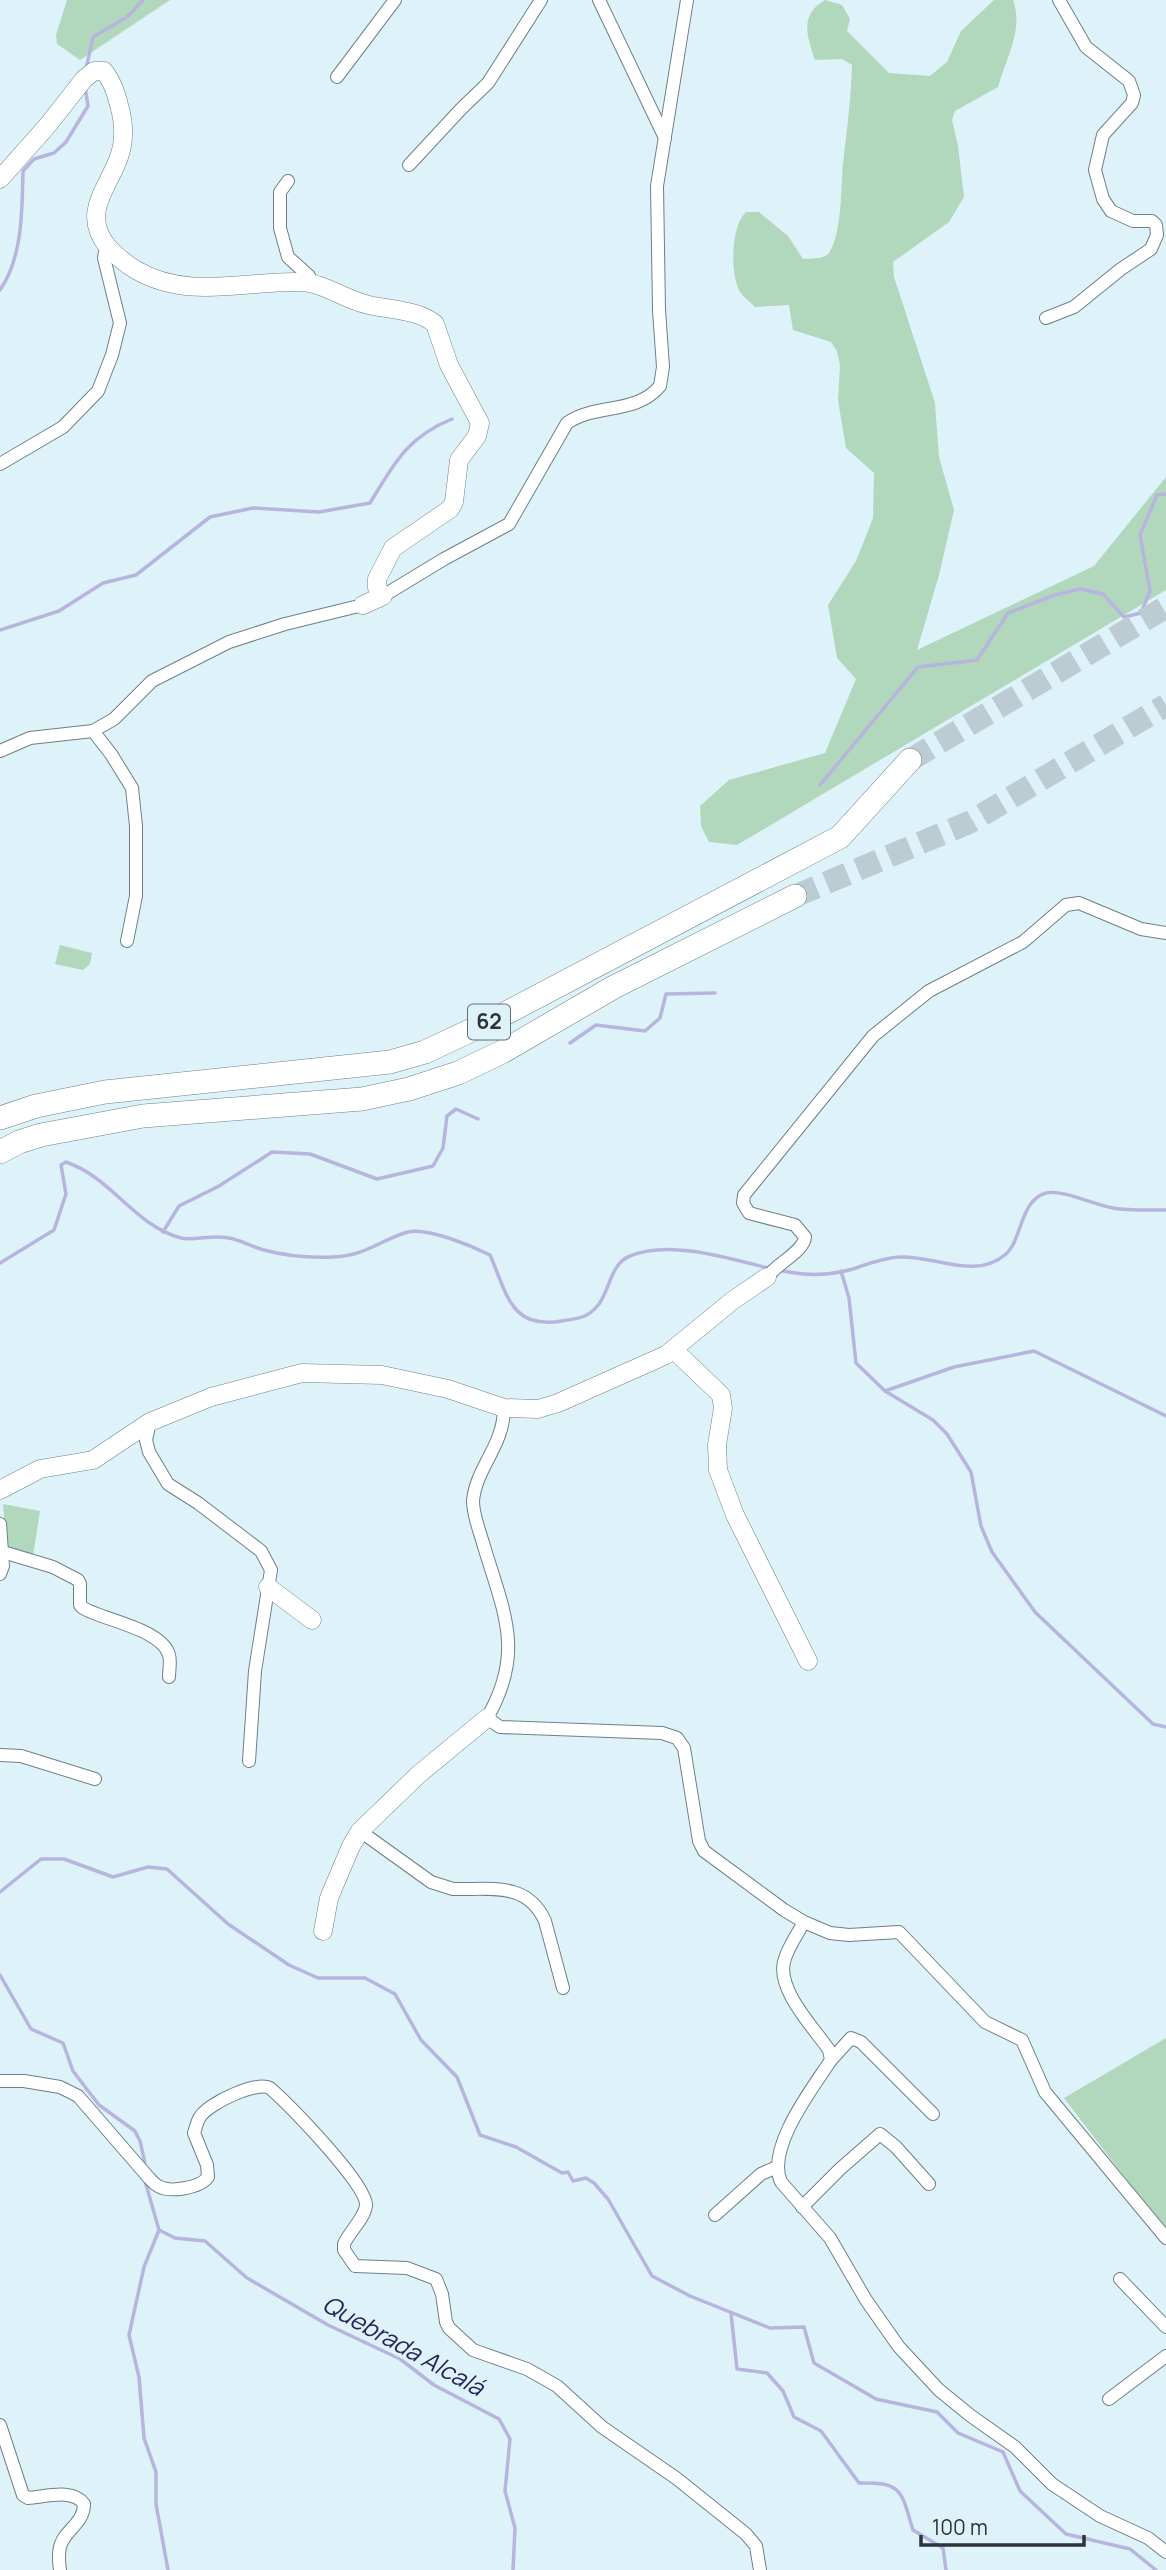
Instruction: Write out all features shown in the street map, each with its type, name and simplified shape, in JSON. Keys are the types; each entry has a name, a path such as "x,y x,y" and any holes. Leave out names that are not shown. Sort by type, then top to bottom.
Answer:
{"highway":[{"name":"62","path":"0,1118 36,1106 105,1092 390,1062 425,1052 493,1020 840,837 910,760"},
{"name":"62","path":"0,1152 41,1135 144,1116 362,1099 409,1089 458,1073 502,1052 614,987 795,896"}],"street":[{"path":"337,77 395,0"},
{"path":"409,165 488,83 541,0"},
{"path":"599,0 665,139"},
{"path":"0,751 30,738 93,731 114,719 152,681 167,671 229,642 262,630 363,605 383,596 444,559 504,529 567,423 580,416 642,401 660,386 663,367 659,310 657,186 687,0"},
{"path":"1046,318 1074,307 1121,269 1143,256 1151,249 1157,236 1156,225 1152,221 1133,221 1111,211 1103,199 1095,170 1103,135 1132,103 1134,95 1129,81 1086,47 1059,0"},
{"path":"0,178 48,125 84,79 94,71 104,71 111,79 119,103 123,135 119,157 95,211 106,245 128,265 168,284 193,288 312,283 359,303 431,320 438,329 449,365 480,423 477,436 459,460 454,502 450,509 390,552 377,579 377,588 383,596"},
{"path":"288,181 280,192 280,228 288,257 309,276 312,283"},
{"path":"0,464 63,427 98,391 115,347 120,323 104,258 106,245"},
{"path":"93,731 132,788 136,826 136,896 127,941"},
{"path":"0,1490 40,1469 93,1460 150,1422 211,1397 302,1373 382,1375 448,1389 504,1408 531,1410 558,1403 654,1362 674,1350 802,1247 805,1241 803,1233 795,1225 749,1213 743,1203 744,1195 873,1036 929,991 1023,942 1066,905 1079,903 1141,929 1166,933"},
{"path":"674,1350 721,1395 723,1408 717,1445 718,1470 735,1515 808,1661"},
{"path":"323,1931 329,1898 360,1831 418,1775 487,1718 503,1688 509,1650 505,1618 472,1501 476,1486 503,1429 504,1408"},
{"path":"150,1422 146,1440 149,1452 168,1484 198,1503 261,1552 271,1570 255,1671 249,1762"},
{"path":"0,1524 3,1552 0,1574"},
{"path":"3,1552 53,1567 78,1580 80,1605 83,1608 124,1622 150,1635 167,1650 169,1677"},
{"path":"268,1587 312,1620"},
{"path":"487,1718 500,1727 662,1732 677,1738 684,1748 699,1841 704,1851 804,1922 839,1935 899,1932 985,2022 1022,2040 1045,2092 1166,2238"},
{"path":"0,1755 21,1756 94,1779"},
{"path":"360,1831 431,1882 453,1889 510,1890 524,1895 540,1911 545,1921 563,1988"},
{"path":"804,1922 785,1957 785,1985 829,2050 831,2060"},
{"path":"933,2115 861,2042 851,2038 831,2060 788,2131 776,2167 781,2182 837,2248 866,2300 899,2347 939,2390 1015,2447 1052,2484 1100,2516 1148,2538 1165,2550"},
{"path":"0,2081 24,2081 60,2087 78,2096 149,2178 158,2186 167,2188 196,2187 208,2177 207,2165 194,2133 200,2117 213,2105 251,2088 264,2085 270,2088 329,2148 365,2198 365,2211 344,2244 344,2250 355,2266 407,2268 436,2279 449,2328 473,2350 527,2369 557,2386 602,2427 676,2478 746,2535 756,2546 760,2570"},
{"path":"802,2207 880,2134 929,2184"},
{"path":"715,2215 754,2180 776,2167"},
{"path":"1120,2279 1166,2327"},
{"path":"1109,2399 1166,2356"},
{"path":"0,2425 23,2495 28,2498 71,2495 84,2504 82,2517 59,2548 60,2570"}],"green space":[{"path":"67,0 170,0 80,60 57,44 56,35"},
{"path":"825,0 842,5 850,19 847,31 889,73 930,76 947,62 961,31 994,0 1013,0 1016,11 1013,44 998,87 955,111 952,120 964,197 949,222 893,262 894,277 935,403 939,457 954,510 939,575 917,650 1094,566 1166,477 1166,590 737,845 709,842 701,826 700,806 729,780 825,753 856,679 837,658 828,605 856,561 873,518 874,473 846,448 838,400 840,365 837,351 831,342 793,330 789,305 755,307 739,290 733,261 737,227 746,212 759,212 788,236 803,259 824,257 833,245 840,210 852,65 842,59 815,60 808,34 808,19 811,12"},
{"path":"60,945 92,953 90,964 83,970 55,964"},
{"path":"3,1504 40,1511 33,1556 7,1551"},
{"path":"1166,2038 1166,2231 1064,2098"}],"waterway":[{"path":"86,69 93,37 127,17 143,0"},
{"path":"0,290 8,277 17,248 23,171 34,159 54,153 66,142 88,106 85,87"},
{"path":"0,630 59,611 103,583 136,575 210,517 253,508 319,512 370,503 403,453 424,434 452,419"},
{"path":"820,785 918,667 977,660 1008,613 1055,595 1080,589 1103,594 1124,617 1141,613 1150,591 1140,535 1157,495 1166,494"},
{"path":"570,1043 596,1025 645,1031 660,1018 666,994 715,993"},
{"path":"163,1232 179,1206 219,1186 272,1152 310,1154 377,1179 433,1166 443,1148 447,1116 456,1109 478,1119"},
{"path":"0,1263 54,1230 66,1194 61,1165 66,1162 96,1179 150,1223 181,1238 223,1237 272,1252 325,1257 355,1254 408,1232 426,1232 449,1238 490,1255 513,1306 531,1320 562,1321 591,1313 603,1298 619,1264 630,1256 646,1251 663,1249 701,1252 772,1269"},
{"path":"779,1270 826,1274 899,1257 981,1266 1006,1254 1031,1204 1046,1193 1061,1193 1119,1209 1166,1210"},
{"path":"841,1271 849,1298 856,1363 885,1391 933,1420 947,1434 971,1472 981,1526 992,1552 1035,1612 1153,1724 1166,1727"},
{"path":"885,1391 954,1367 1034,1351 1166,1416"},
{"path":"0,1892 41,1859 64,1859 113,1877 148,1867 167,1869 228,1924 289,1965 318,1978 365,1978 395,1994 421,2040 457,2077 480,2135 516,2147 562,2173 568,2172 573,2181 586,2178 594,2183 608,2199 652,2276 690,2296 770,2328 804,2327 814,2363 876,2399 937,2412 958,2433 1003,2452 1020,2491 1066,2534 1130,2549 1156,2570"},
{"path":"0,1975 31,2029 63,2043 73,2071 99,2105 135,2131 145,2163"},
{"path":"145,2181 159,2230 144,2267 129,2335 139,2377 144,2438 156,2472 156,2504 168,2570"},
{"name":"Quebrada Alcalá","path":"159,2230 175,2238 205,2241 247,2278 328,2325 400,2359 434,2385 499,2419 510,2439 505,2491 515,2528 513,2570"},
{"path":"731,2313 737,2369 767,2373 783,2391 794,2417 821,2431 859,2483 884,2484 898,2492 906,2506 913,2530 943,2548 946,2570"}],"tunnel":[{"path":"910,760 1166,607"},
{"path":"795,896 970,822 1166,705"}]}
